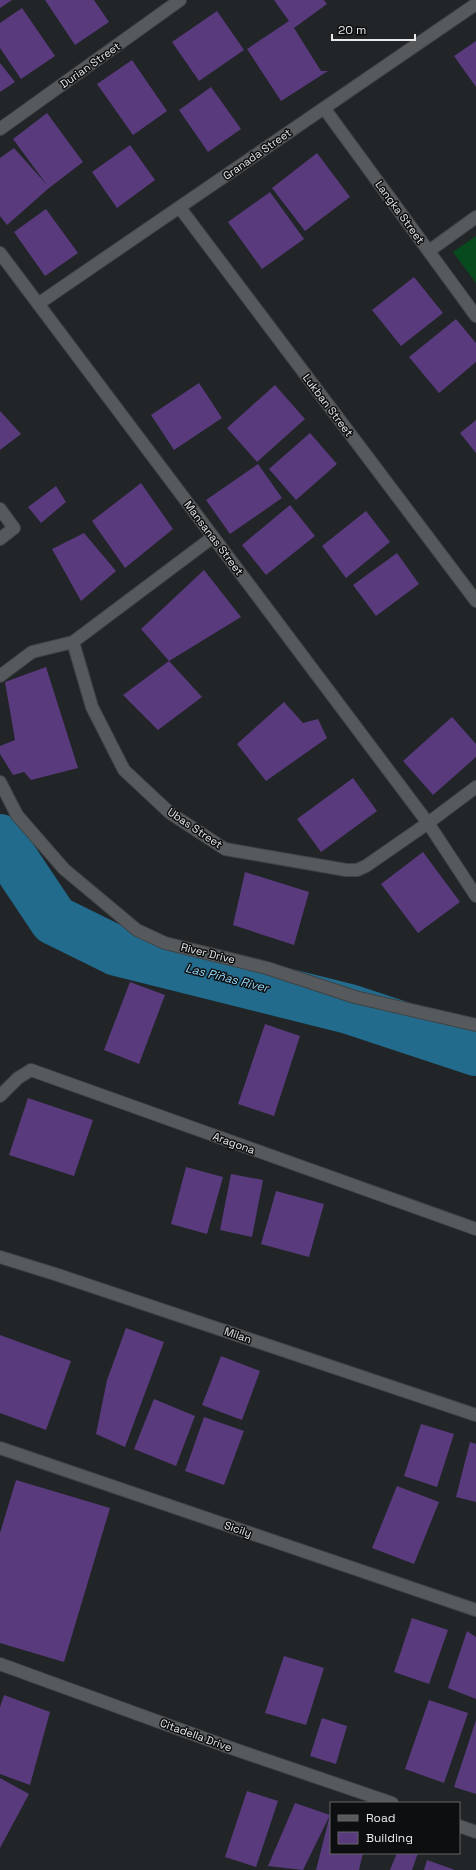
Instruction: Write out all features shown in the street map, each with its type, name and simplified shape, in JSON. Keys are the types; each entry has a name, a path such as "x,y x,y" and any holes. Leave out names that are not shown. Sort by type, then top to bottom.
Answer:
{"street":[{"name":"Durian Street","path":"0,129 180,0"},
{"name":"Granada Street","path":"38,304 476,4"},
{"name":"Langka Street","path":"324,108 476,316"},
{"name":"Lukban Street","path":"180,208 476,601"},
{"path":"429,251 476,217"},
{"name":"Mansanas Street","path":"0,253 428,824 476,896"},
{"path":"0,509 14,528 0,539"},
{"path":"0,676 32,652 73,642 213,537"},
{"name":"Ubas Street","path":"73,642 92,707 124,770 170,813 225,849 346,870 357,870 366,866 428,824 476,787"},
{"name":"River Drive","path":"0,782 17,815 64,869 137,930 165,943 267,968 355,997 476,1025"},
{"name":"Aragona","path":"0,1096 18,1078 31,1070 476,1228"},
{"name":"Milan","path":"0,1258 58,1275 476,1415"},
{"name":"Sicily","path":"0,1448 476,1610"},
{"name":"Citadella Drive","path":"0,1664 231,1748 389,1802"},
{"path":"460,1826 476,1832"}],"green space":[{"path":"476,236 476,283 453,252"}],"building":[{"path":"0,0 12,0 0,8"},
{"path":"45,0 94,0 109,22 75,45"},
{"path":"274,0 324,0 327,4 294,28 321,71 328,71 281,101 247,49 289,21"},
{"path":"22,8 55,56 21,79 0,48 0,23"},
{"path":"217,11 244,50 199,81 172,42"},
{"path":"476,41 476,87 454,56"},
{"path":"132,60 167,111 133,135 97,84"},
{"path":"0,63 15,82 0,92"},
{"path":"211,87 241,129 208,152 179,110"},
{"path":"47,113 83,162 49,188 7,225 0,216 0,158 14,148 47,185 13,139"},
{"path":"130,145 155,180 117,208 92,172"},
{"path":"317,153 350,197 305,231 272,188"},
{"path":"270,192 304,239 262,269 228,222"},
{"path":"46,209 78,253 45,276 14,232"},
{"path":"414,277 443,313 401,346 372,310"},
{"path":"456,319 476,343 476,362 439,393 409,357"},
{"path":"199,383 222,418 174,450 151,415"},
{"path":"275,385 305,419 257,462 227,428"},
{"path":"0,411 21,434 0,450"},
{"path":"476,420 476,453 460,433"},
{"path":"310,433 337,464 296,500 269,469"},
{"path":"258,464 282,498 230,534 206,500"},
{"path":"141,483 173,529 125,568 92,521"},
{"path":"56,486 66,502 41,523 28,507"},
{"path":"290,505 315,536 266,575 242,545"},
{"path":"366,511 390,542 346,578 322,546"},
{"path":"84,533 116,571 81,601 52,549"},
{"path":"397,553 419,584 376,616 353,585"},
{"path":"204,570 241,617 169,661 141,629"},
{"path":"169,661 202,697 158,730 123,695"},
{"path":"46,667 78,768 31,780 24,772 13,775 0,754 0,746 15,740 5,682"},
{"path":"284,702 303,723 318,719 327,738 266,781 237,744"},
{"path":"452,717 476,744 476,757 433,795 403,761"},
{"path":"353,778 377,811 321,852 297,819"},
{"path":"423,852 460,902 418,933 381,884"},
{"path":"245,872 309,892 294,945 233,925"},
{"path":"130,982 165,995 139,1064 104,1050"},
{"path":"265,1024 300,1036 274,1116 238,1104"},
{"path":"28,1098 93,1120 74,1176 9,1155"},
{"path":"186,1167 223,1177 207,1234 171,1224"},
{"path":"231,1174 263,1180 252,1237 220,1230"},
{"path":"276,1191 324,1204 309,1257 261,1244"},
{"path":"126,1328 164,1342 125,1447 96,1434 107,1380"},
{"path":"0,1335 71,1361 46,1430 0,1413"},
{"path":"221,1356 260,1371 242,1420 202,1405"},
{"path":"154,1399 195,1416 176,1466 134,1449"},
{"path":"204,1417 244,1431 224,1485 185,1471"},
{"path":"421,1424 454,1434 437,1487 404,1476"},
{"path":"470,1442 476,1444 476,1502 456,1497"},
{"path":"16,1480 110,1508 64,1662 0,1643 0,1533"},
{"path":"397,1486 439,1502 414,1564 372,1548"},
{"path":"412,1618 448,1630 429,1684 394,1672"},
{"path":"467,1631 476,1637 476,1699 448,1688"},
{"path":"284,1656 324,1668 306,1725 265,1713"},
{"path":"4,1695 50,1712 30,1785 0,1774 0,1707"},
{"path":"429,1700 468,1713 444,1783 405,1769"},
{"path":"322,1718 347,1726 336,1764 310,1756"},
{"path":"476,1720 476,1794 454,1787"},
{"path":"0,1778 29,1794 0,1848"},
{"path":"247,1791 278,1801 256,1867 225,1857"},
{"path":"295,1803 330,1815 303,1870 268,1866"},
{"path":"330,1815 330,1854 363,1854 359,1870 316,1870"},
{"path":"397,1854 418,1854 412,1870 390,1870"},
{"path":"427,1860 455,1870 424,1870"}],"waterway":[{"name":"Las Piñas River","path":"0,839 54,920 117,951 349,1009 476,1051"}]}
